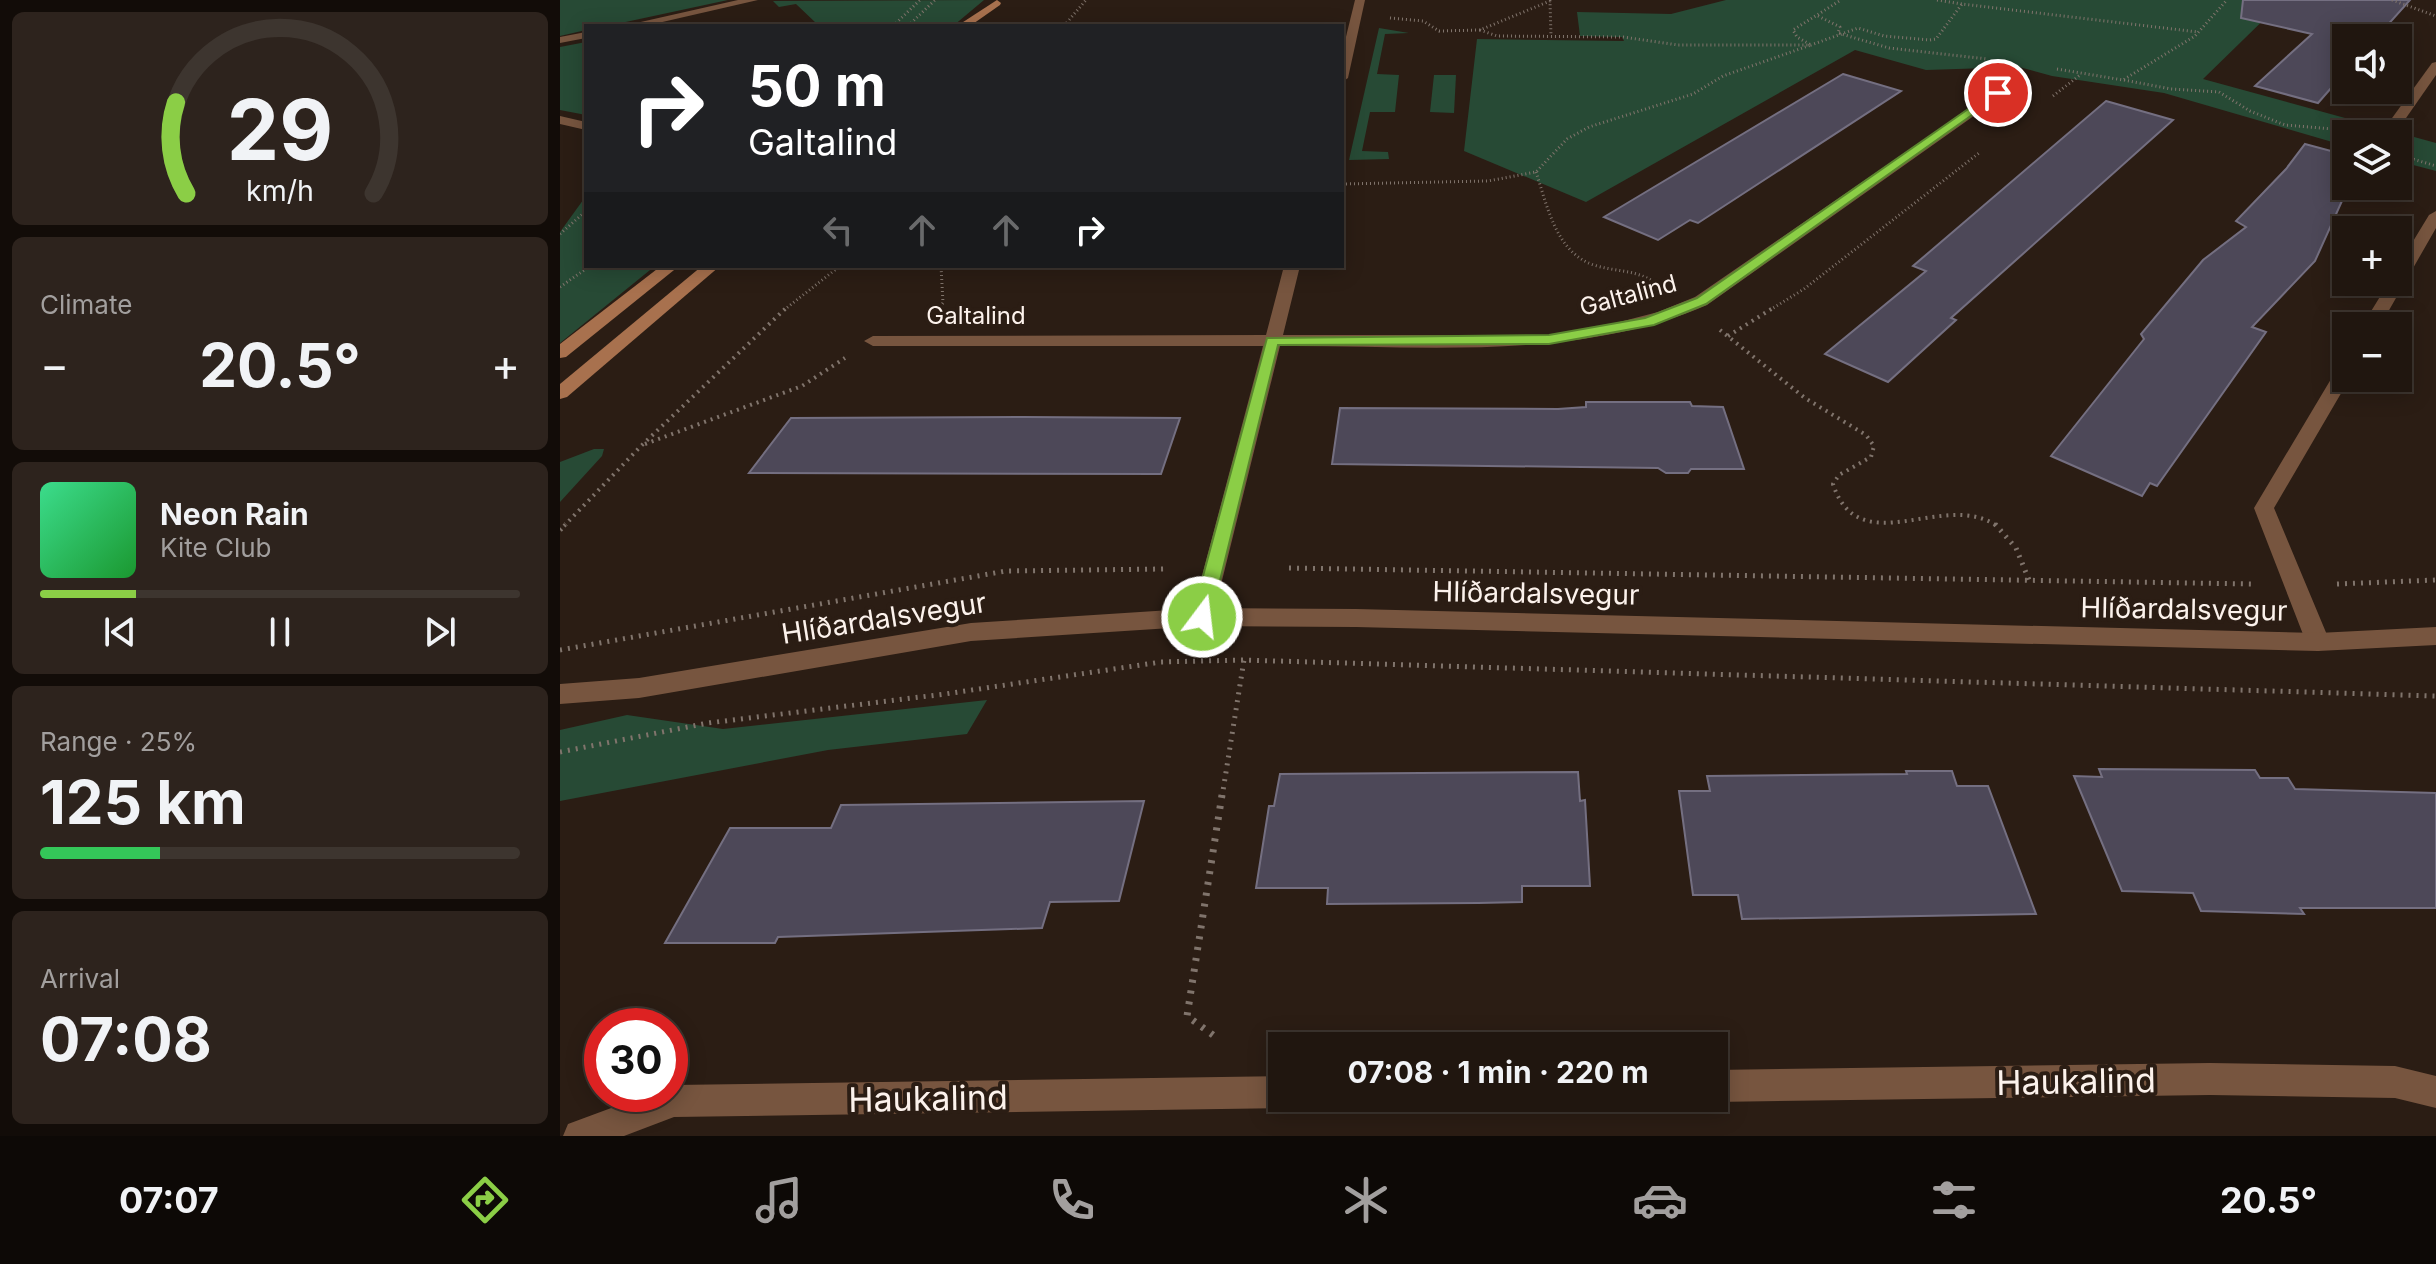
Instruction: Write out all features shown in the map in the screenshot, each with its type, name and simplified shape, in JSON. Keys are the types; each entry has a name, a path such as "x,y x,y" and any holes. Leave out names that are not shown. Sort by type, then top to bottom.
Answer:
{"main road":[{"path":"966,24 997,2"},
{"path":"979,24 997,2"},
{"path":"560,353 668,268"},
{"path":"560,393 710,268"}],"street":[{"path":"639,24 753,0"},
{"path":"1344,69 1360,0"},
{"path":"560,40 584,35"},
{"path":"2398,120 2436,66"},
{"name":"Galtalind","path":"873,341 1549,340 1626,327 1688,307 2022,76"},
{"path":"560,120 584,126"},
{"path":"2412,256 2436,215"},
{"path":"1202,617 1291,268"},
{"path":"2318,642 2264,508 2332,392"},
{"name":"Hlíðardalsvegur","path":"560,694 639,688 971,632 1202,617 2318,642 2436,636"},
{"name":"Hlíðardalsvegur","path":"560,709 639,688"},
{"name":"Haukalind","path":"1728,1086 2210,1079 2395,1082 2436,1092"},
{"name":"Haukalind","path":"580,1136 674,1101 1268,1092"}],"path":[{"path":"895,24 920,0"},
{"path":"910,24 935,0"},
{"path":"1066,24 1086,0"},
{"path":"1811,45 1797,37 1793,30 1841,0"},
{"path":"1937,0 2198,32"},
{"path":"2392,0 2436,16"},
{"path":"1480,30 1550,1 1551,36"},
{"path":"1344,184 1488,181 1536,172 1567,139 1589,127 1693,94 1723,76 1838,33 1858,28 1898,38 1936,39 1962,4"},
{"path":"1385,17 1418,18 1439,31 1480,30 1497,36 1623,37 1678,45 1811,45"},
{"path":"1896,48 1898,38"},
{"path":"2043,104 2081,74"},
{"path":"2123,80 2171,89 2219,92 2250,111 2285,125 2332,130"},
{"path":"1728,336 1804,289 1980,152"},
{"path":"2412,159 2435,167"},
{"path":"1536,172 1564,244 1578,260 1597,266 1636,269 1728,336 1805,398 1866,435 1874,446 1871,457 1839,475 1833,484 1840,504 1849,515 1866,522 1887,523 1955,515 1986,519 2003,530 2016,546 2029,581"},
{"path":"560,234 584,213"},
{"path":"560,287 587,268"},
{"path":"560,530 641,446 802,293 837,268"},
{"path":"941,268 943,303"},
{"path":"641,446 802,386 873,341"},
{"path":"1289,568 2295,585 2436,580"},
{"path":"560,650 1006,571 1164,569"},
{"path":"560,752 708,723 945,694 1161,662 1244,660 2436,696"},
{"path":"1213,1035 1187,1016 1244,660"}],"green space":[{"path":"560,0 728,0 616,24 584,24 584,30 560,36"},
{"path":"984,0 955,24 812,24 816,23 796,4 779,7 773,1"},
{"path":"1726,0 2284,0 2203,79 2352,120 2332,120 2332,142 2164,93 2052,76 2019,67 1926,70 1855,50 1586,202 1464,151 1477,39 1624,41 1622,37 1580,36 1577,12 1671,14"},
{"path":"1379,28 1409,33 1385,34 1377,74 1399,75 1395,112 1370,112 1362,151 1388,152 1389,159 1349,160"},
{"path":"584,42 584,115 560,110 560,47"},
{"path":"1434,75 1456,75 1454,113 1430,112"},
{"path":"2412,136 2436,143 2436,171 2412,165"},
{"path":"584,199 584,268 653,268 560,343 560,232"},
{"path":"594,449 604,449 602,456 560,502 560,462"},
{"path":"987,700 967,734 828,750 560,801 560,730 627,715 723,729"}],"building":[{"path":"2243,0 2410,0 2389,24 2332,24 2332,87 2318,103 2255,86 2312,34 2241,18"},
{"path":"1843,74 1901,91 1698,223 1690,220 1658,240 1604,217"},
{"path":"2106,101 2173,120 1951,318 1956,320 1888,382 1825,354 1926,271 1913,266"},
{"path":"2305,144 2332,151 2332,200 2342,200 2335,216 2332,216 2332,223 2315,261 2252,327 2266,332 2157,486 2150,483 2142,496 2051,456 2144,339 2141,334 2203,260 2246,227 2236,221 2286,169"},
{"path":"1586,402 1690,402 1692,406 1723,407 1744,469 1691,469 1688,473 1666,473 1658,468 1332,464 1340,408 1558,409 1586,407"},
{"path":"791,418 1180,418 1161,474 749,473"},
{"path":"2099,769 2255,770 2260,778 2288,778 2295,789 2436,793 2436,908 2300,908 2304,914 2201,911 2193,893 2122,891 2074,776 2102,777"},
{"path":"1906,771 1952,771 1957,786 1988,786 2036,914 1742,919 1738,895 1693,895 1679,791 1710,791 1707,776 1907,774"},
{"path":"1578,772 1580,801 1585,800 1590,886 1522,886 1522,902 1327,904 1328,888 1256,888 1269,806 1274,806 1280,774"},
{"path":"1144,801 1119,901 1050,902 1042,928 778,937 775,943 665,943 730,828 831,828 841,805"}],"route":[{"path":"1202,617 1272,341 1549,340 1649,322 1701,301 1998,93"}]}
